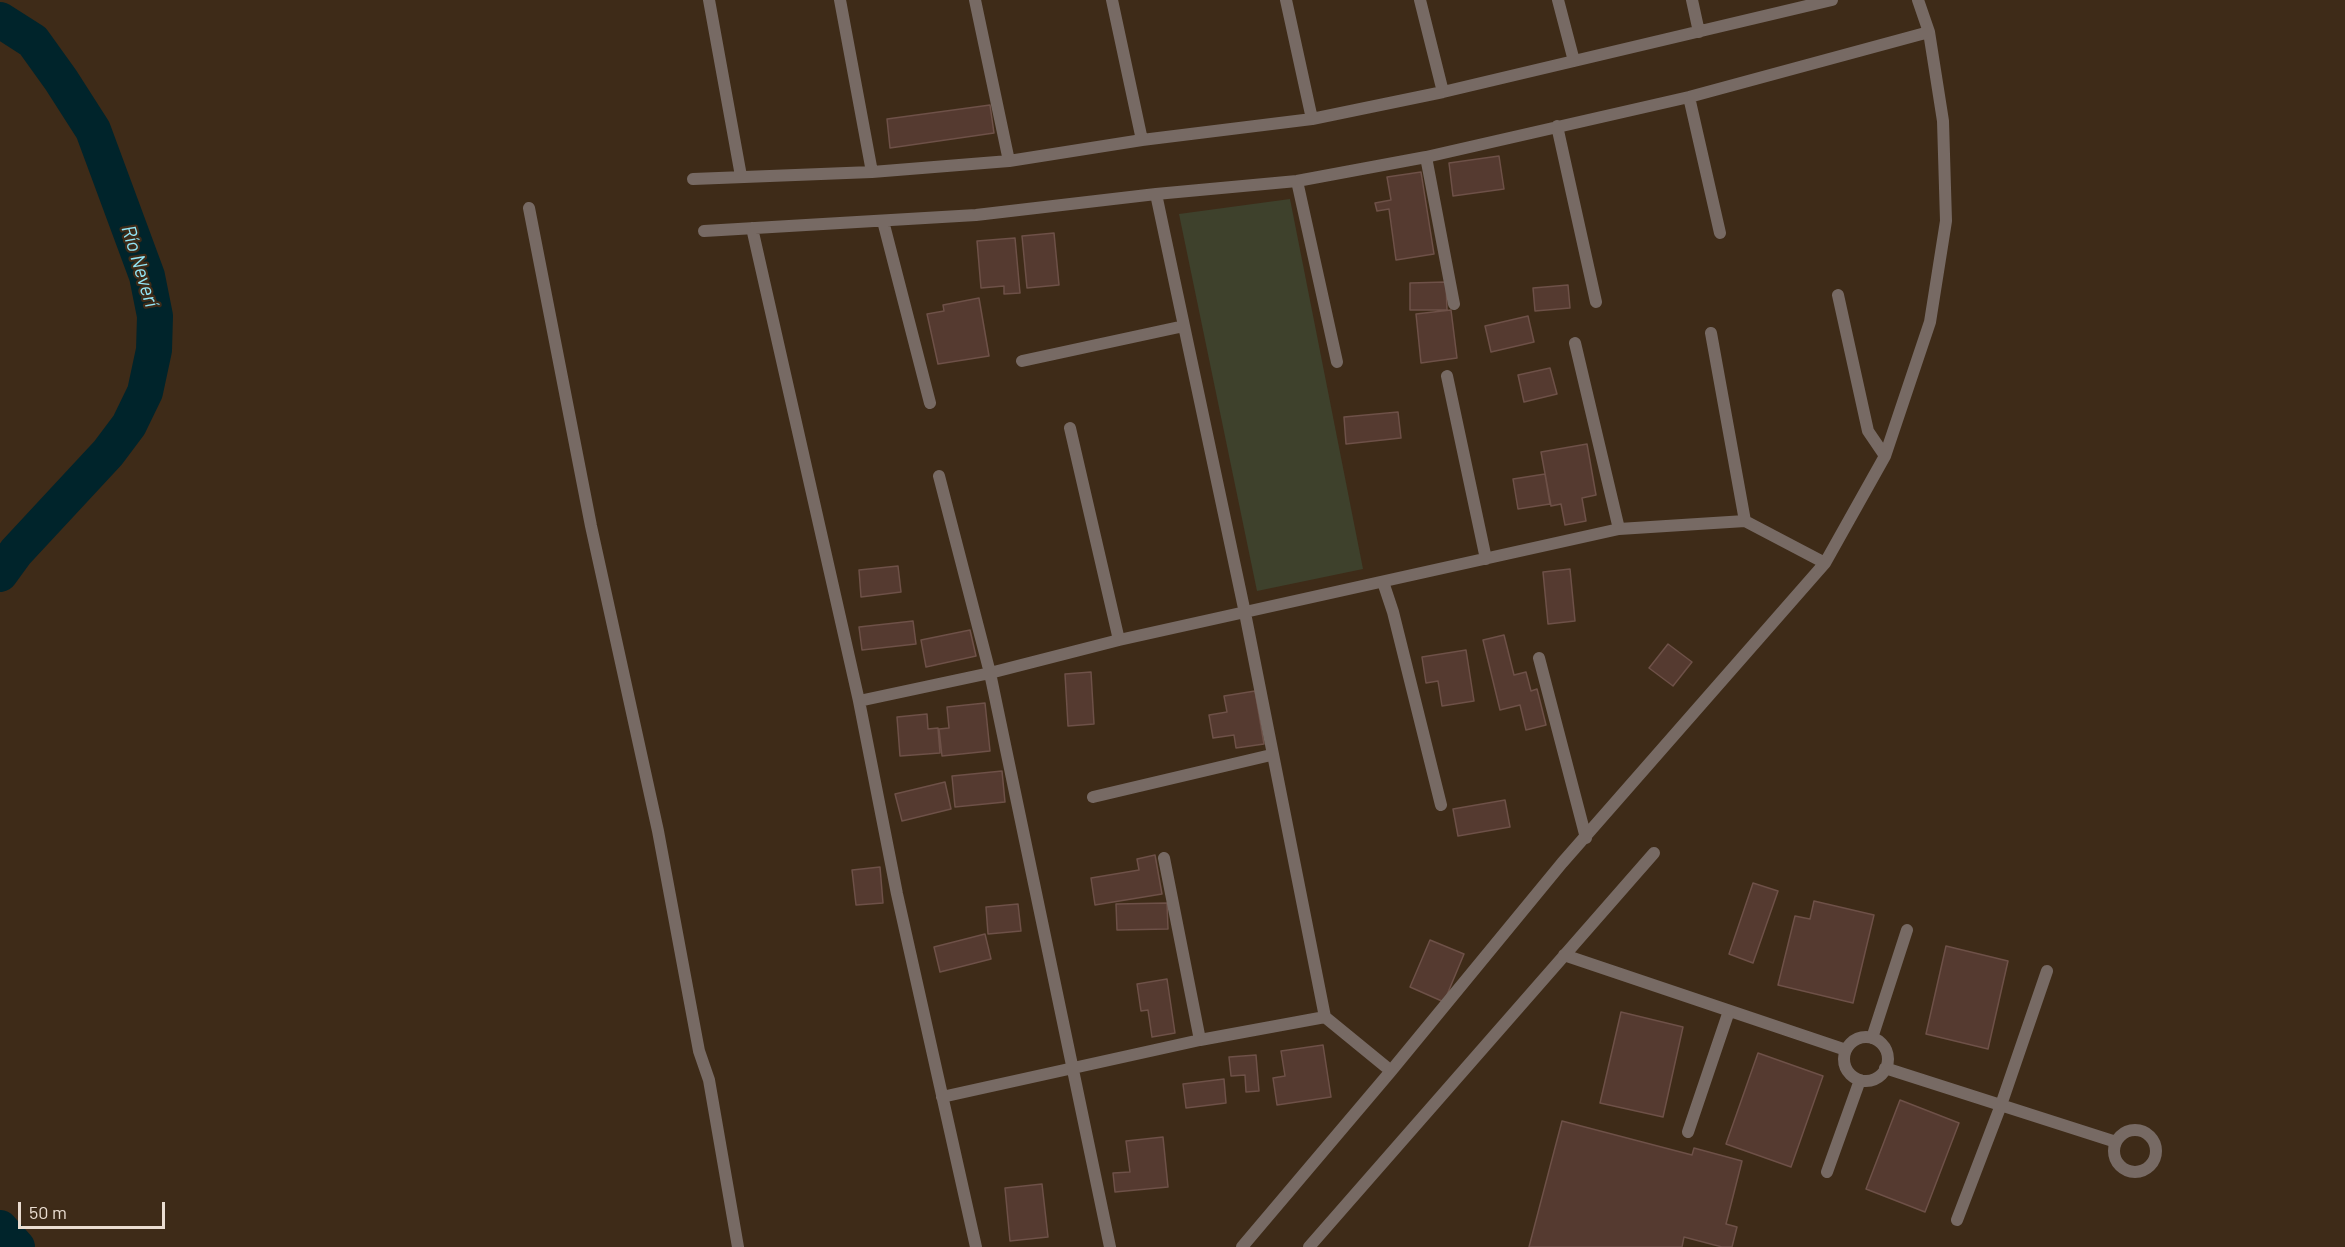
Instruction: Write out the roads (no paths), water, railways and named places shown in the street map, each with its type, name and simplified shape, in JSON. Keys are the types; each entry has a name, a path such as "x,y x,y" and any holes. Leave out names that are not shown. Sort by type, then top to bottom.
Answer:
{"street":[{"path":"710,0 741,176"},
{"path":"840,0 872,172"},
{"path":"975,0 1009,161"},
{"path":"1112,0 1142,140"},
{"path":"1286,0 1312,119"},
{"path":"1420,0 1443,92"},
{"path":"1558,0 1574,61"},
{"path":"1692,0 1699,32"},
{"path":"693,179 872,172 1009,161 1142,140 1312,119 1443,92 1832,0"},
{"path":"1242,1247 1562,863 1825,563 1885,456 1930,322 1946,221 1943,121 1929,32 1918,0"},
{"path":"704,231 976,215 1156,194 1297,181 1426,157 1689,97 1929,32"},
{"path":"1689,97 1720,233"},
{"path":"1557,126 1596,302"},
{"path":"1426,157 1454,304"},
{"path":"1297,181 1337,362"},
{"path":"1156,194 1245,613 1271,755 1325,1017 1391,1071"},
{"path":"529,208 591,526 658,831 699,1051 710,1080 738,1247"},
{"path":"883,220 930,403"},
{"path":"752,228 859,701 897,894 976,1247"},
{"path":"1838,296 1868,431 1885,456"},
{"path":"1022,361 1184,326"},
{"path":"1711,333 1745,521"},
{"path":"1575,343 1619,529"},
{"path":"1447,376 1486,559"},
{"path":"1070,428 1119,640"},
{"path":"939,476 990,673 1110,1247"},
{"path":"859,701 990,673 1119,640 1619,529 1745,521 1825,563"},
{"path":"1383,582 1393,612 1441,805"},
{"path":"1539,658 1586,838"},
{"path":"1093,797 1271,755"},
{"path":"1308,1247 1654,853"},
{"path":"1164,858 1200,1040"},
{"path":"1872,1038 1907,930"},
{"path":"1564,955 1846,1050"},
{"path":"1957,1220 2001,1105 2047,970"},
{"path":"1688,1132 1729,1011"},
{"path":"942,1097 1200,1040 1325,1017"},
{"path":"1872,1038 1884,1047 1887,1054 1885,1068 1875,1079 1860,1080 1848,1071 1845,1064 1846,1050 1857,1039 1872,1038"},
{"path":"1885,1068 2116,1142"},
{"path":"1827,1172 1860,1080"}],"waterway":[{"name":"Río Neverí","path":"0,20 33,41 93,130 147,276 155,316 154,350 145,392 129,425 108,453 16,552 0,574"},
{"name":"Río Neverí","path":"0,1228 17,1247"}]}
